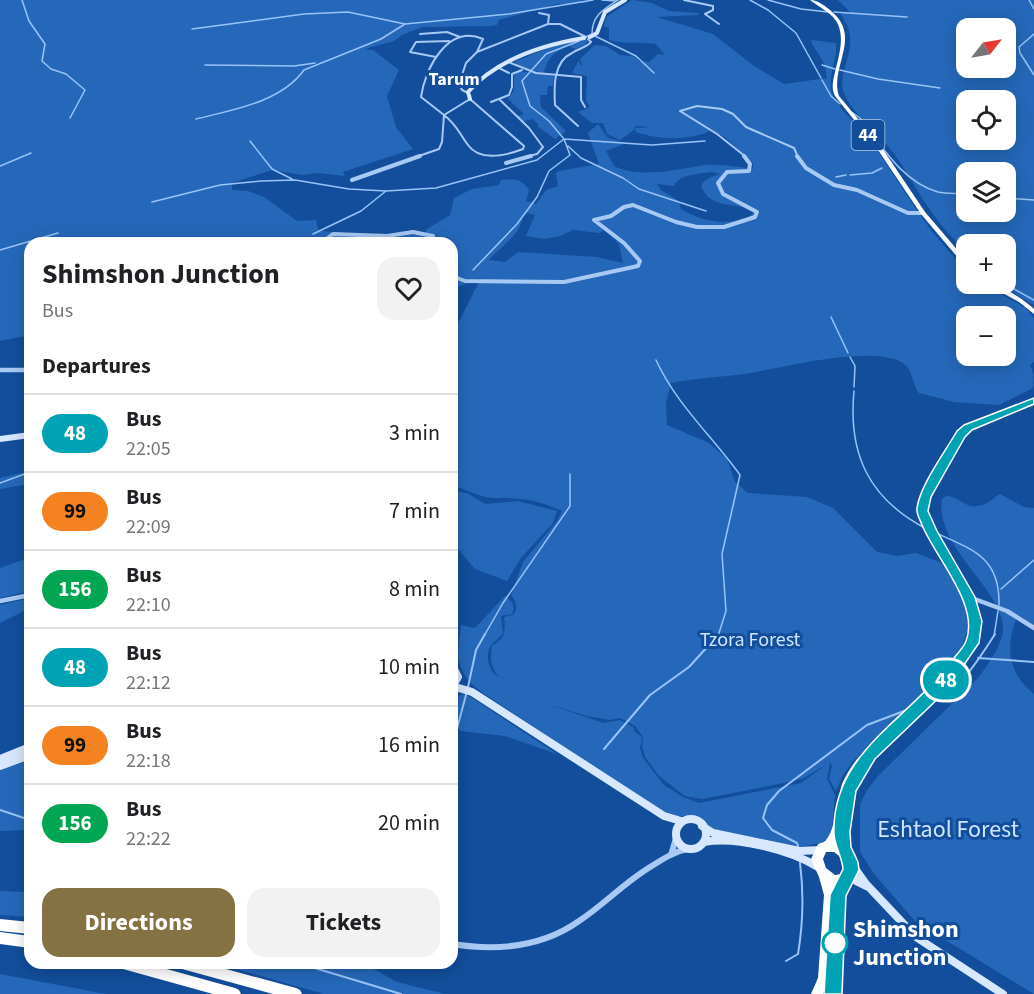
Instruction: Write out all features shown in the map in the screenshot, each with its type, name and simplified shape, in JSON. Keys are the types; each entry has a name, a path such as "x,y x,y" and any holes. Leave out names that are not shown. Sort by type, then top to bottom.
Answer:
{"highway":[{"name":"44","path":"812,0 834,13 843,33 834,91 880,149 924,213 956,252"},
{"path":"1008,294 1034,312"},
{"path":"817,994 824,979 830,895 828,883 817,859 835,835 848,784 859,765 870,753 941,687 973,643 975,621 969,597 931,532 922,511 925,497 961,434 968,428 1034,402"},
{"path":"833,994 838,897 851,870 842,832 846,796 856,773 870,753"},
{"path":"825,848 839,849 848,858"},
{"path":"821,871 834,881 847,878"},
{"path":"0,925 24,927"},
{"path":"0,938 24,941"},
{"path":"145,969 236,994"},
{"path":"204,969 296,994"}],"street":[{"path":"468,93 472,87 508,62 551,45 587,38 598,32 597,22 601,15 625,0"},
{"path":"684,0 713,6 713,10 705,14 719,24"},
{"path":"539,13 549,15 548,24"},
{"path":"477,52 548,24 564,26 587,38 591,44 566,57 559,65 556,75 555,105 578,126"},
{"path":"420,34 447,32 460,37"},
{"path":"436,57 410,52 416,42 449,41 476,35 483,37 477,52 466,63 459,84 462,90 468,93 470,99 524,146 522,150 509,154 478,153 468,146 456,125 421,97 421,89 436,57 449,41"},
{"path":"508,62 522,70 581,77 581,100 585,107"},
{"path":"499,68 509,73"},
{"path":"491,102 500,100 511,93 512,74 522,70"},
{"path":"442,116 470,99"},
{"path":"500,100 515,118 537,136 543,147 537,154 506,163"},
{"path":"458,278 465,281 564,282 638,266 640,261 629,248 594,220 611,216 628,205 640,206 666,218 697,227 724,227 755,217 757,212 723,194 718,183 727,172 749,171 748,159 723,138 680,111 687,108 711,106 731,112 745,126 792,146 806,168 834,185 856,190 908,213 924,213"},
{"path":"352,180 439,149 442,142 442,116"},
{"path":"329,237 333,234 387,236 413,232 433,237"},
{"path":"0,370 24,370"},
{"path":"0,439 24,436"},
{"path":"0,602 24,596"},
{"path":"969,597 1007,611 1034,628"},
{"path":"458,676 468,690"},
{"path":"458,688 468,690 664,816 681,821 692,819 713,833 800,854 821,871"},
{"path":"458,689 468,690"},
{"path":"0,759 24,749"},
{"path":"0,766 24,757"},
{"path":"664,816 680,844 689,849"},
{"path":"669,857 677,826 681,821"},
{"path":"458,945 501,949 542,942 580,921 625,883 682,850 698,849 706,836 702,826"},
{"path":"704,842 711,839 723,840 800,854 825,848"},
{"path":"848,858 874,892 916,937 1003,994"},
{"path":"847,878 874,892"}],"green space":[{"name":"Tzora Forest","path":"0,0 579,0 589,3 557,4 499,20 497,25 492,26 422,27 394,41 368,48 366,50 373,50 399,70 387,96 396,127 413,149 343,172 345,176 318,173 302,175 272,170 232,183 232,190 248,191 264,197 297,221 316,220 318,230 359,236 425,234 427,229 450,215 454,198 472,189 499,185 501,180 520,181 529,190 526,201 536,204 546,190 558,186 556,173 559,171 599,164 588,133 598,124 608,138 627,143 606,151 614,166 625,170 659,172 706,165 753,169 753,163 726,138 712,130 684,138 664,138 636,132 635,128 620,140 607,134 603,123 592,123 578,112 590,107 586,101 587,76 572,73 579,60 582,65 580,59 595,45 606,46 620,55 639,57 638,61 649,62 658,54 665,55 656,44 609,40 609,28 604,26 606,17 632,0 652,3 669,11 699,13 698,15 657,17 713,34 754,66 784,84 827,78 821,58 811,40 836,43 831,80 832,93 843,111 881,155 938,239 956,258 956,294 1001,294 1027,309 1034,319 1034,362 1030,365 1033,373 1033,388 999,405 954,402 919,393 908,368 901,362 887,357 825,359 745,374 671,383 666,402 667,425 709,443 727,459 735,482 748,493 807,497 833,508 877,552 897,556 916,553 947,565 966,607 968,629 960,652 940,671 920,699 852,762 836,791 829,779 832,766 830,762 827,779 835,795 832,831 829,838 823,842 803,847 710,829 694,816 667,816 483,693 462,671 459,655 461,625 475,628 505,596 514,608 512,614 501,616 503,633 490,647 488,656 490,668 499,677 491,662 492,645 504,634 504,617 513,615 516,609 511,595 523,562 557,521 562,511 531,500 494,498 458,488 458,323 481,278 458,287 458,237 24,237 24,336 0,341","holes":["711,172 720,174 704,181 701,186 705,194 717,202 746,208 753,212 750,217 723,222 706,220 681,209 679,201 661,190 657,184 674,186 680,179 695,174","527,213 535,215 526,236 544,239 560,236 573,230 599,233 604,230 619,244 623,263 597,257 518,252 505,262 489,260 513,236","547,704 609,720 620,718 635,726 643,737 642,747 645,757 659,776 685,796 702,799 784,783 804,778 827,764 801,783 699,803 683,797 664,785 643,758 640,748 642,737 635,732 633,727 620,720 604,723"]},
{"path":"838,0 1034,0 1034,305 1016,294 1016,234 956,234 956,242 932,213 891,150 847,100 842,84 850,35 840,14 850,12"},
{"path":"582,39 588,40 585,45 575,49 569,46 552,56 544,73 522,68 514,62 553,46"},
{"path":"519,71 554,76 553,86 548,86 547,95 540,95 541,107 566,131 555,139 537,126 539,125 532,119 522,122 517,116 524,114 508,99 514,90 514,75"},
{"path":"24,472 24,485 0,489 0,478"},
{"path":"458,492 467,493 485,504 518,501 557,511 553,523 521,558 507,581 475,569 458,549"},
{"name":"Eshtaol Forest","path":"1000,494 1024,507 1034,508 1034,625 1018,615 1010,648 1018,677 1034,694 1034,994 916,922 874,874 860,852 860,804 867,790 879,775 979,677 1000,642 1002,620 996,605 950,537 943,518 942,499 950,496 969,506 978,506"},
{"path":"24,559 24,592 0,598 0,568"},
{"path":"24,599 24,611 0,623 0,605"},
{"path":"464,694 472,698 557,754 505,736 461,731 458,728 458,696"},
{"path":"24,762 24,830 0,831 0,770"},
{"path":"0,891 24,892 24,917 0,915"},
{"path":"236,969 374,969 397,982 445,994 324,994"},
{"path":"0,974 106,994 0,994"}],"waterway":[{"path":"22,0 29,21 45,44 42,61 51,69 66,74 85,90 70,118"},
{"path":"405,24 509,14 593,0"},
{"path":"602,0 616,1"},
{"path":"586,37 592,34 594,22 599,14 618,0"},
{"path":"750,0 768,10 796,33 821,78"},
{"path":"768,0 801,9 828,12"},
{"path":"1029,0 1034,9"},
{"path":"192,29 304,14 348,12 405,24"},
{"path":"834,12 907,17"},
{"path":"196,119 240,108 269,97 283,90 304,70 381,39 405,24"},
{"path":"1034,34 1019,47 1020,53 1034,75"},
{"path":"595,36 636,56 654,73"},
{"path":"564,139 549,121 530,106 522,81 546,54 579,41"},
{"path":"205,65 294,66 315,63"},
{"path":"822,65 835,69"},
{"path":"840,70 878,79 940,88"},
{"path":"822,80 831,96 840,104"},
{"path":"853,113 860,118 893,161 914,180 938,192 956,194"},
{"path":"386,191 436,188 537,160 564,139"},
{"path":"473,270 517,224 537,197 549,171 570,155 564,139"},
{"path":"564,139 652,145 705,141"},
{"path":"250,141 272,169 292,179"},
{"path":"568,146 581,158 623,178 639,189 706,211"},
{"path":"0,166 31,153"},
{"path":"850,175 872,173 882,168"},
{"path":"836,177 846,175"},
{"path":"152,202 220,185 261,181 295,180 349,189 386,191"},
{"path":"313,234 361,211 386,191"},
{"path":"1016,199 1034,200"},
{"path":"44,237 58,233"},
{"path":"0,250 24,243"},
{"path":"1016,290 1034,300"},
{"path":"831,317 848,353"},
{"path":"850,357 855,366 854,387"},
{"path":"656,360 684,405 740,475 722,554 726,611 718,635"},
{"path":"854,391 855,434 866,472 889,503 925,528"},
{"path":"0,483 24,474"},
{"path":"484,636 503,603 570,506 570,474"},
{"path":"936,533 973,551 990,566 995,576 999,605"},
{"path":"1001,589 1034,560"},
{"path":"994,635 998,611"},
{"path":"468,687 476,650 485,634"},
{"path":"604,749 650,695 689,667 718,635"},
{"path":"978,658 994,635"},
{"path":"933,701 960,682 978,658"},
{"path":"978,658 1034,662"},
{"path":"458,725 466,695"},
{"path":"798,846 797,843 772,830 763,818 767,805 779,791 867,725 912,708"},
{"path":"0,810 24,818"},
{"path":"786,961 798,954 800,943 802,920 800,863"},
{"path":"318,969 401,994"}],"bus line":[{"name":"48","path":"833,994 838,895 851,870 842,842 842,818 849,788 870,753 941,687 973,643 975,621 969,597 931,532 922,511 925,497 961,434 977,423 1034,402"}],"place":[{"name":"Shimshon Junction","path":"835,943"}],"district":[{"name":"Tarum","path":"454,79"}]}
